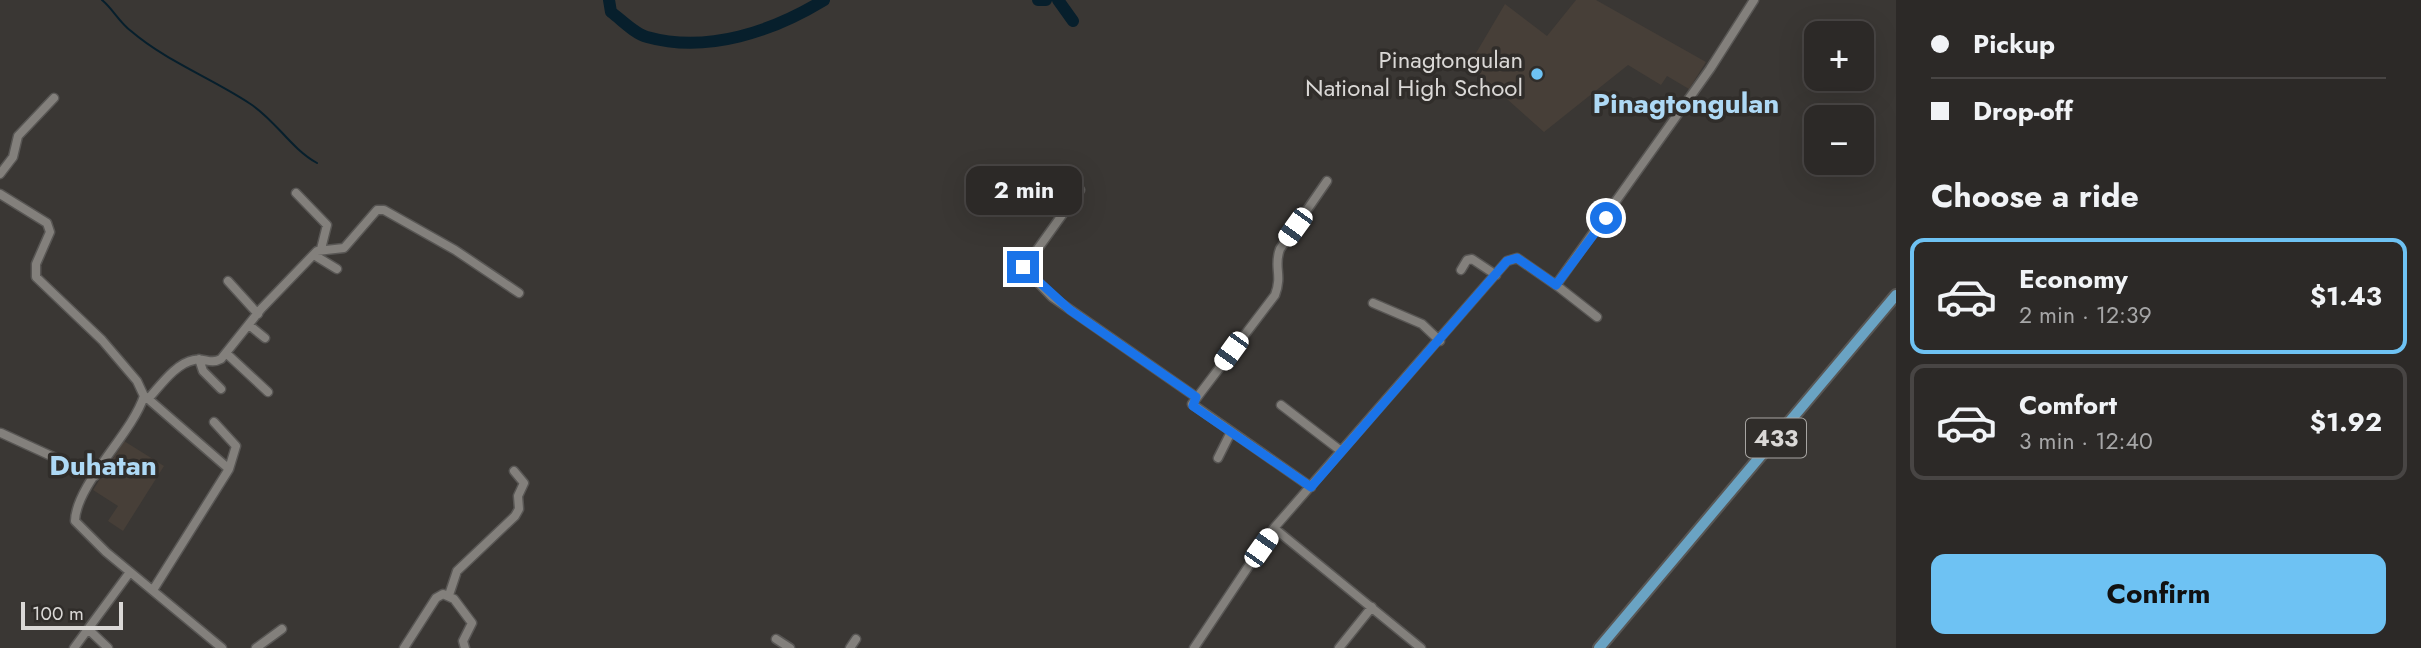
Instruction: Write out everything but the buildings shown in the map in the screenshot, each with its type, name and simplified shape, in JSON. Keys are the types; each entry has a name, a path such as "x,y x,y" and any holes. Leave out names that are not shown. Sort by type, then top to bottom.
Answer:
{"main road":[{"name":"433","path":"1599,648 1896,295"}],"street":[{"path":"1556,285 1710,69 1754,0"},
{"path":"0,174 13,158 18,136 54,98"},
{"path":"1311,487 1193,406 1196,397 1275,295 1280,276 1276,258 1279,249 1327,181"},
{"path":"1080,190 1024,268 1070,310 1196,397"},
{"path":"222,648 130,572 75,521 79,504 95,476 146,397 177,369 199,359 214,362 226,353 258,314 318,252 327,225 296,193"},
{"path":"0,194 47,223 50,232 36,264 36,277 102,341 137,381 146,397 229,470"},
{"path":"318,252 344,248 373,213 384,210 455,250 519,293"},
{"path":"318,252 337,269"},
{"path":"1461,270 1469,258 1496,275"},
{"path":"1194,648 1274,528 1510,259 1517,258 1597,317"},
{"path":"228,281 258,314"},
{"path":"1373,303 1418,321 1440,341"},
{"path":"249,325 265,338"},
{"path":"226,353 268,392"},
{"path":"199,359 203,371 221,389"},
{"path":"1281,405 1341,451"},
{"path":"153,590 229,470 236,446 214,422"},
{"path":"1,432 95,476"},
{"path":"1218,458 1231,432"},
{"path":"449,595 457,570 515,516 519,509 518,496 524,483 514,471"},
{"path":"1274,528 1421,648"},
{"path":"74,648 130,572"},
{"path":"404,648 436,598 449,595"},
{"path":"449,595 472,623 463,641 465,648"},
{"path":"1339,648 1372,607"},
{"path":"88,629 108,648"},
{"path":"256,648 282,629"},
{"path":"776,639 790,648"},
{"path":"850,648 856,639"}],"shaded area":[{"path":"1576,0 1596,0 1706,62 1689,89 1667,76 1661,85 1628,65 1544,132 1469,65 1505,4 1547,36"},
{"path":"124,441 164,466 123,531 108,521 118,506 93,490"}],"waterway":[{"path":"102,0 145,42 249,103 267,117 299,150 317,163"},
{"path":"609,0 611,12 642,35 670,42 693,43 716,41 762,30 824,0"},
{"path":"1038,0 1046,0"},
{"path":"1058,0 1073,21"}],"place":[{"name":"Pinagtongulan National High School","path":"1537,74"}],"district":[{"name":"Pinagtongulan","path":"1686,103"},
{"name":"Duhatan","path":"103,465"}],"route":[{"path":"1023,267 1052,297 1196,397 1192,401 1193,406 1311,487 1507,261 1513,257 1517,258 1556,285 1606,218"}]}
